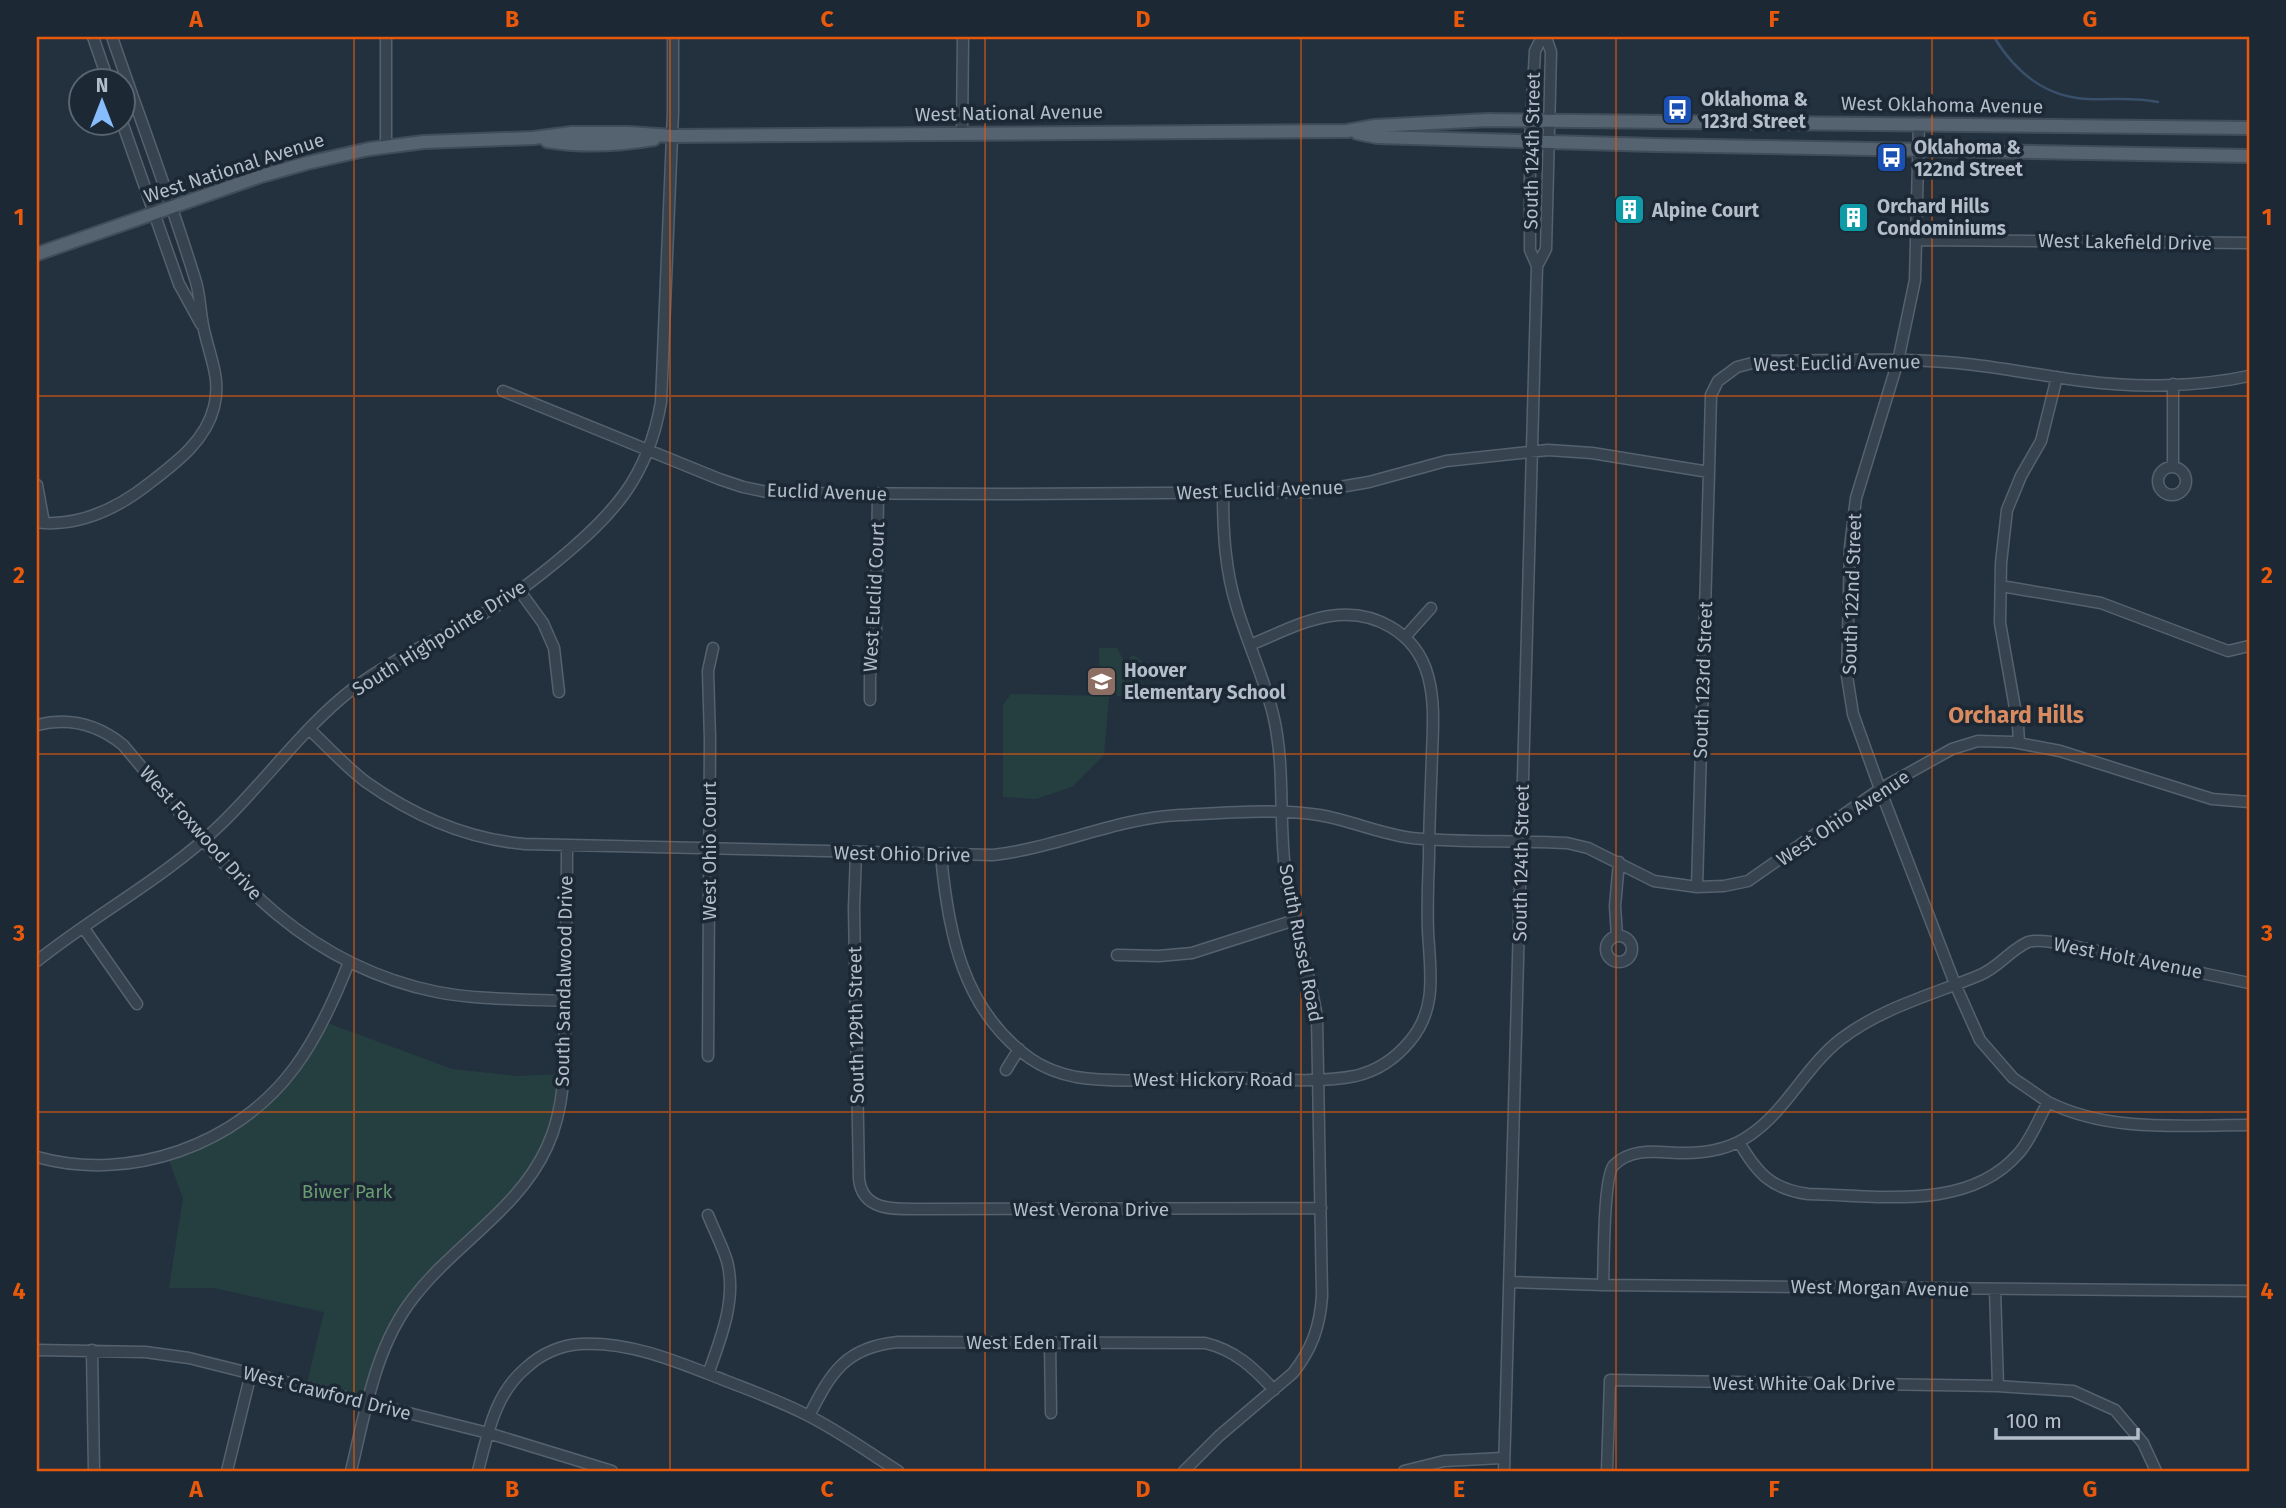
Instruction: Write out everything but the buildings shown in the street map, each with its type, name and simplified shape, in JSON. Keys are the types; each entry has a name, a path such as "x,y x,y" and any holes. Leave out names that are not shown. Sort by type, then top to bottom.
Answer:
{"main road":[{"name":"West National Avenue","path":"37,254 296,166 386,146 533,138 572,145 600,145 628,144 671,136 1347,131 1375,126 1550,120"},
{"name":"West Oklahoma Avenue","path":"1550,120 2249,128"},
{"name":"West National Avenue","path":"1347,131 1377,137 1549,141"},
{"path":"1549,141 2249,156"}],"street":[{"path":"93,37 103,66"},
{"path":"37,485 41,522 72,522 113,506 142,489 172,466 193,445 209,421 217,393 214,362 203,327 200,300 189,262 112,37"},
{"path":"386,37 386,146"},
{"name":"South Highpointe Drive","path":"37,961 204,839 353,689 378,671 482,614 519,590 587,537 610,515 636,478 659,417 663,377 673,37"},
{"path":"962,133 963,37"},
{"name":"South 124th Street","path":"1503,1463 1511,1282 1537,266 1531,250 1530,141 1535,51 1544,37"},
{"name":"South 124th Street","path":"1537,266 1546,249 1550,120 1551,52 1544,37"},
{"name":"South 122nd Street","path":"1919,123 1915,280 1898,361 1856,498 1850,547 1847,676 1853,715 1955,984 1980,1040 2013,1078 2065,1111 2098,1121 2129,1124 2249,1125"},
{"path":"127,136 173,268 185,297 203,327"},
{"name":"West Lakefield Drive","path":"1917,240 2249,243"},
{"path":"173,268 189,262"},
{"name":"West Euclid Avenue","path":"1013,494 1328,490 1446,461 1531,451 1592,453 1709,472 1711,395 1718,381 1737,367 1760,361 1953,362 2086,382 2173,384 2232,380 2249,376"},
{"path":"2018,743 2018,725 2000,622 2007,510 2021,476 2041,441 2057,377"},
{"path":"2173,384 2173,467"},
{"name":"Euclid Avenue","path":"503,391 719,479 755,490 803,494 1013,494"},
{"name":"South 123rd Street","path":"1697,887 1709,472"},
{"name":"South Russel Road","path":"1184,1471 1302,1362 1311,1348 1318,1328 1322,1296 1317,1018 1312,985 1286,877 1280,759 1273,713 1230,582 1225,548 1223,493"},
{"name":"West Euclid Court","path":"870,700 876,629 878,494"},
{"path":"2001,586 2101,603 2228,651 2249,646"},
{"path":"519,590 549,633 556,657 559,692"},
{"path":"1250,645 1323,617 1345,614 1360,615 1382,622 1405,637 1431,608"},
{"name":"West Hickory Road","path":"940,855 947,910 966,979 993,1021 1019,1049 1032,1060 1053,1070 1088,1078 1320,1079 1355,1076 1384,1064 1409,1042 1429,1005 1432,983 1428,929 1433,714 1431,690 1420,654 1405,637"},
{"name":"West Ohio Court","path":"708,1056 708,671 713,648"},
{"name":"West Foxwood Drive","path":"37,725 60,721 75,722 95,727 112,736 123,745 241,883 278,917 312,942 349,962 383,976 437,992 485,998 565,1001"},
{"name":"West Ohio Drive","path":"310,730 364,780 394,800 438,824 493,841 993,855 1021,851 1130,822 1161,817 1282,813 1316,814 1393,835 1429,839 1521,840"},
{"name":"West Ohio Avenue","path":"1521,840 1567,843 1588,848 1654,881 1697,887 1724,886 1748,881 1880,789 1952,749 1978,741 2018,743 2060,751 2212,799 2249,802"},
{"name":"South Sandalwood Drive","path":"351,1471 385,1349 412,1299 517,1194 548,1146 563,1087 567,845"},
{"name":"South 129th Street","path":"856,853 854,908 859,1179 864,1196"},
{"path":"1617,936 1615,906 1619,862"},
{"path":"1116,955 1159,956 1192,953 1295,920"},
{"path":"83,928 137,1004"},
{"name":"West Holt Avenue","path":"1603,1285 1607,1185 1611,1168 1623,1158 1647,1151 1710,1151 1739,1142 1763,1125 1840,1040 1887,1010 1999,965 2013,951 2031,941 2059,943 2249,983"},
{"path":"37,1157 52,1162 100,1164 148,1160 194,1146 235,1124 271,1095 295,1067 314,1036 349,962"},
{"path":"1006,1070 1019,1049"},
{"path":"1739,1142 1762,1175 1791,1192 1926,1196 1951,1193 1985,1180 2019,1153 2048,1102"},
{"name":"West Verona Drive","path":"864,1196 883,1208 1321,1208"},
{"path":"708,1215 727,1263 730,1297 708,1374"},
{"name":"West Morgan Avenue","path":"1511,1282 2249,1292"},
{"path":"1995,1289 1998,1386"},
{"name":"West Eden Trail","path":"809,1416 830,1377 842,1363 869,1347 898,1342 1205,1343 1230,1352 1246,1362 1274,1390"},
{"path":"1050,1342 1051,1413"},
{"path":"478,1471 501,1398 525,1368 554,1350 570,1345 600,1344 637,1350 778,1401 809,1416 898,1471"},
{"name":"West Crawford Drive","path":"37,1350 145,1352 176,1356 488,1433 577,1458 612,1471"},
{"path":"92,1350 94,1471"},
{"path":"227,1471 251,1373"},
{"name":"West White Oak Drive","path":"1607,1471 1610,1380 1998,1386 2073,1391 2115,1410 2143,1443 2156,1471"},
{"path":"1404,1471 1444,1461 1503,1463"}],"green space":[{"path":"1099,648 1117,648 1124,661 1135,656 1142,661 1142,696 1117,696 1115,684 1100,684"},
{"path":"1011,694 1109,696 1104,755 1072,787 1036,799 1003,797 1003,705"},
{"name":"Biwer Park","path":"322,1021 452,1069 517,1076 563,1074 559,1110 538,1165 412,1299 368,1403 306,1387 324,1312 214,1288 169,1288 183,1198 167,1155 194,1146 271,1095"}],"waterway":[{"path":"1994,37 2022,72 2058,94 2088,99 2158,102"}],"place":[{"name":"Oklahoma & 123rd Street","path":"1678,110"},
{"name":"Oklahoma & 122nd Street","path":"1891,158"},
{"name":"Alpine Court","path":"1629,210"},
{"name":"Orchard Hills Condominiums","path":"1854,217"},
{"name":"Hoover Elementary School","path":"1101,681"}],"district":[{"name":"Orchard Hills","path":"2016,715"}]}
